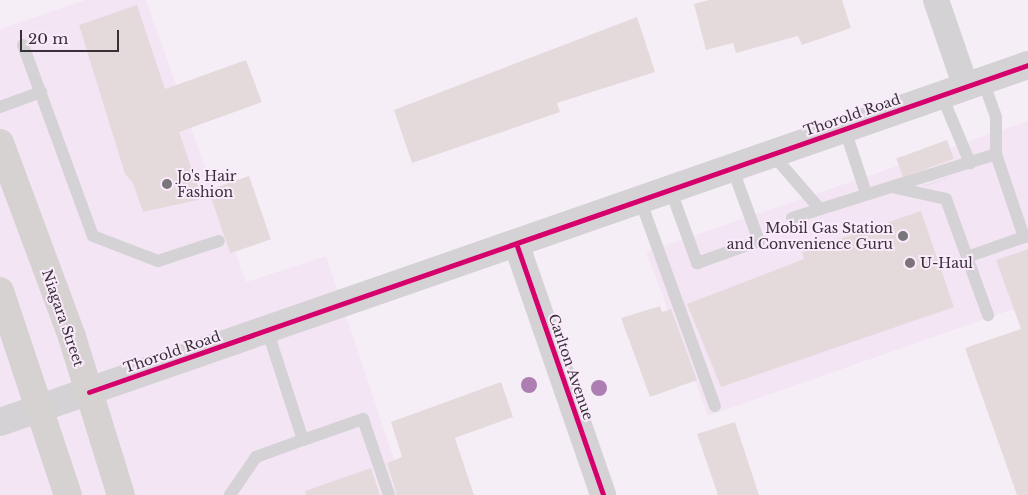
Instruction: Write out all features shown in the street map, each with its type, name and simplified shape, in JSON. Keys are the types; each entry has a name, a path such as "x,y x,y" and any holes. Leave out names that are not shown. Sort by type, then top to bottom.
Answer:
{"main road":[{"name":"Niagara Street","path":"0,143 89,392 121,495"},
{"path":"0,291 68,495"}],"street":[{"path":"936,0 964,88"},
{"name":"Thorold Road","path":"0,422 517,246 1028,66"},
{"name":"Carlton Avenue","path":"517,246 603,495"}],"lane":[{"path":"23,45 93,236 158,261 219,241"},
{"path":"964,88 996,117 996,154 1024,237 968,257"},
{"path":"964,88 970,163"},
{"path":"0,107 41,92"},
{"path":"845,130 866,193"},
{"path":"792,218 866,193 893,188 996,154"},
{"path":"773,155 820,209"},
{"path":"671,191 697,263 758,241 733,170"},
{"path":"893,188 946,199 988,315"},
{"path":"641,202 715,406"},
{"path":"268,332 303,440"},
{"path":"230,495 256,457 363,419 389,495"}],"shaded area":[{"path":"85,0 146,0 246,282 326,256 406,495 0,495 0,29"},
{"path":"1028,121 1028,304 708,416 646,252"}],"building":[{"path":"709,0 842,0 851,28 802,45 798,36 736,53 733,43 706,50 694,4"},
{"path":"137,5 165,89 246,60 262,102 179,132 202,199 143,212 133,183 125,174 79,25"},
{"path":"637,17 655,72 557,103 560,112 412,163 394,110"},
{"path":"947,140 954,159 903,177 896,158"},
{"path":"959,174 926,186 923,186"},
{"path":"249,176 271,239 230,253 208,190"},
{"path":"921,211 954,307 721,387 687,304 804,259 802,252"},
{"path":"1028,249 1028,495 1017,495 965,348 1021,329 996,260"},
{"path":"660,306 662,312 671,309 697,380 650,397 621,318"},
{"path":"501,382 513,417 455,438 474,495 397,495 387,463 402,457 391,422"},
{"path":"735,422 759,495 718,495 697,434"},
{"path":"371,468 380,495 306,495 305,491"}],"cycle path":[{"path":"89,392 1028,65"},
{"path":"517,246 603,495"}],"place":[{"name":"Jo's Hair Fashion","path":"167,184"},
{"name":"Mobil Gas Station and Convenience Guru","path":"903,236"},
{"name":"U-Haul","path":"910,263"}]}
